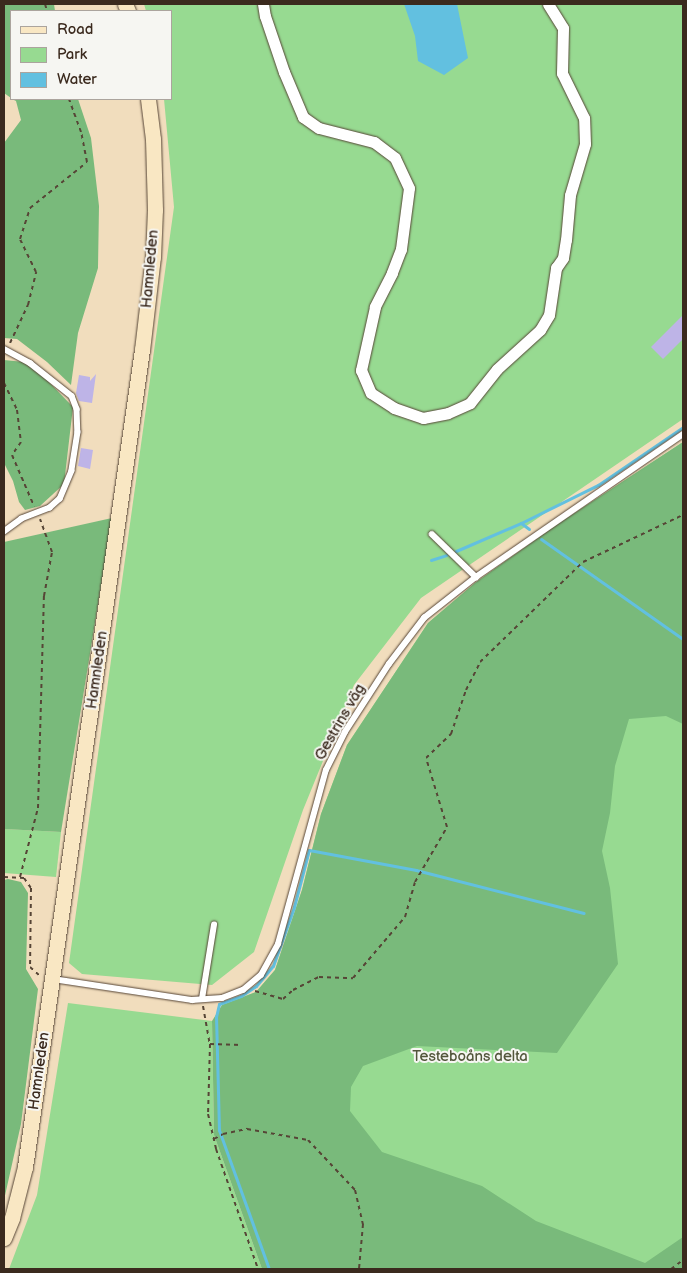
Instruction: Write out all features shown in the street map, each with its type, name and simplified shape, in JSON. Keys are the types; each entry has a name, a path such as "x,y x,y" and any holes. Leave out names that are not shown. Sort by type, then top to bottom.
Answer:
{"main road":[{"name":"Hamnleden","path":"4,1238 25,1167 152,266 155,175 148,100"}],"street":[{"path":"263,4 265,16 284,72 303,117 319,128 374,142 395,158 409,188 401,249 392,273 375,307 361,370 371,393 394,408 423,418 448,414 470,403 497,368 540,330 549,315 556,268 563,258 570,195 585,144 584,118 562,73 563,28 548,4"}],"lane":[{"path":"4,532 22,519 57,503 68,483 78,432 77,409 72,396 30,363 5,350"},
{"name":"Gestrins väg","path":"53,979 192,1000 222,998 243,990 261,975 278,944 326,770 345,732 389,664 424,618 476,577 683,434"},
{"path":"432,534 476,577"},
{"path":"202,999 214,924"}],"path":[{"path":"5,350 28,305 36,272 20,238 30,208 88,162 81,132 69,100"},
{"path":"4,383 17,410 21,442 12,454 52,552 44,596 38,808 20,877"},
{"path":"250,991 283,999 319,977 353,978 405,917 415,882 425,868 447,827 426,758 451,734 466,690 480,662 583,562 683,516"},
{"path":"4,877 20,877 28,882 32,894 30,967 36,975 53,979"},
{"path":"202,999 210,1044 208,1114 214,1139 258,1269"},
{"path":"210,1044 242,1045"},
{"path":"214,1139 224,1134 247,1129 308,1140 355,1190 363,1224 359,1269"},
{"path":"671,1269 683,1260"}],"green space":[{"path":"4,4 54,4 55,10 10,10 10,97 4,93"},
{"path":"144,4 683,4 683,419 421,598 354,685 303,810 254,952 212,985 82,974 69,963 174,207 164,100 172,100 172,10 146,10"},
{"path":"14,100 78,100 91,138 99,206 98,268 78,333 71,385 47,362 17,339 4,338 4,143 21,120 16,101"},
{"path":"4,360 24,362 43,376 73,407 64,484 40,506 25,510 19,502 13,481 4,463"},
{"name":"Testeboåns delta","path":"683,442 683,1269 274,1269 222,1005 256,992 275,970 302,890 321,814 347,745 428,623 475,583 555,526"},
{"name":"Testeboåns delta","path":"683,442 683,724 666,716 629,719 615,766 610,813 602,851 610,888 618,964 557,1053 417,1046 363,1066 351,1087 350,1111 382,1152 482,1186 536,1221 645,1263 683,1237 683,1269 262,1269 214,1135 212,1021 222,1005 256,992 275,970 302,890 321,814 347,745 428,623 475,583 555,526"},
{"path":"112,518 61,832 4,829 4,542"},
{"path":"4,829 61,832 56,877 4,873"},
{"path":"4,880 21,882 28,893 26,969 38,989 21,1124 4,1200"},
{"path":"68,1003 212,1021 214,1135 262,1269 9,1269 37,1195"}],"water":[{"path":"404,4 457,4 468,58 444,75 418,61 415,36"}],"building":[{"path":"683,315 683,339 663,359 651,347"},
{"path":"96,374 92,403 79,401 76,393 79,375 90,377 90,381"},
{"path":"81,448 93,450 90,469 78,466"}],"waterway":[{"path":"456,551 521,523 598,485 683,427"},
{"path":"521,523 529,529"},
{"path":"541,539 683,639"},
{"path":"431,560 446,555"},
{"path":"269,1269 219,1130 216,1017 219,1004 241,996 256,986 273,966 294,907 309,850 416,870 584,913"}]}
